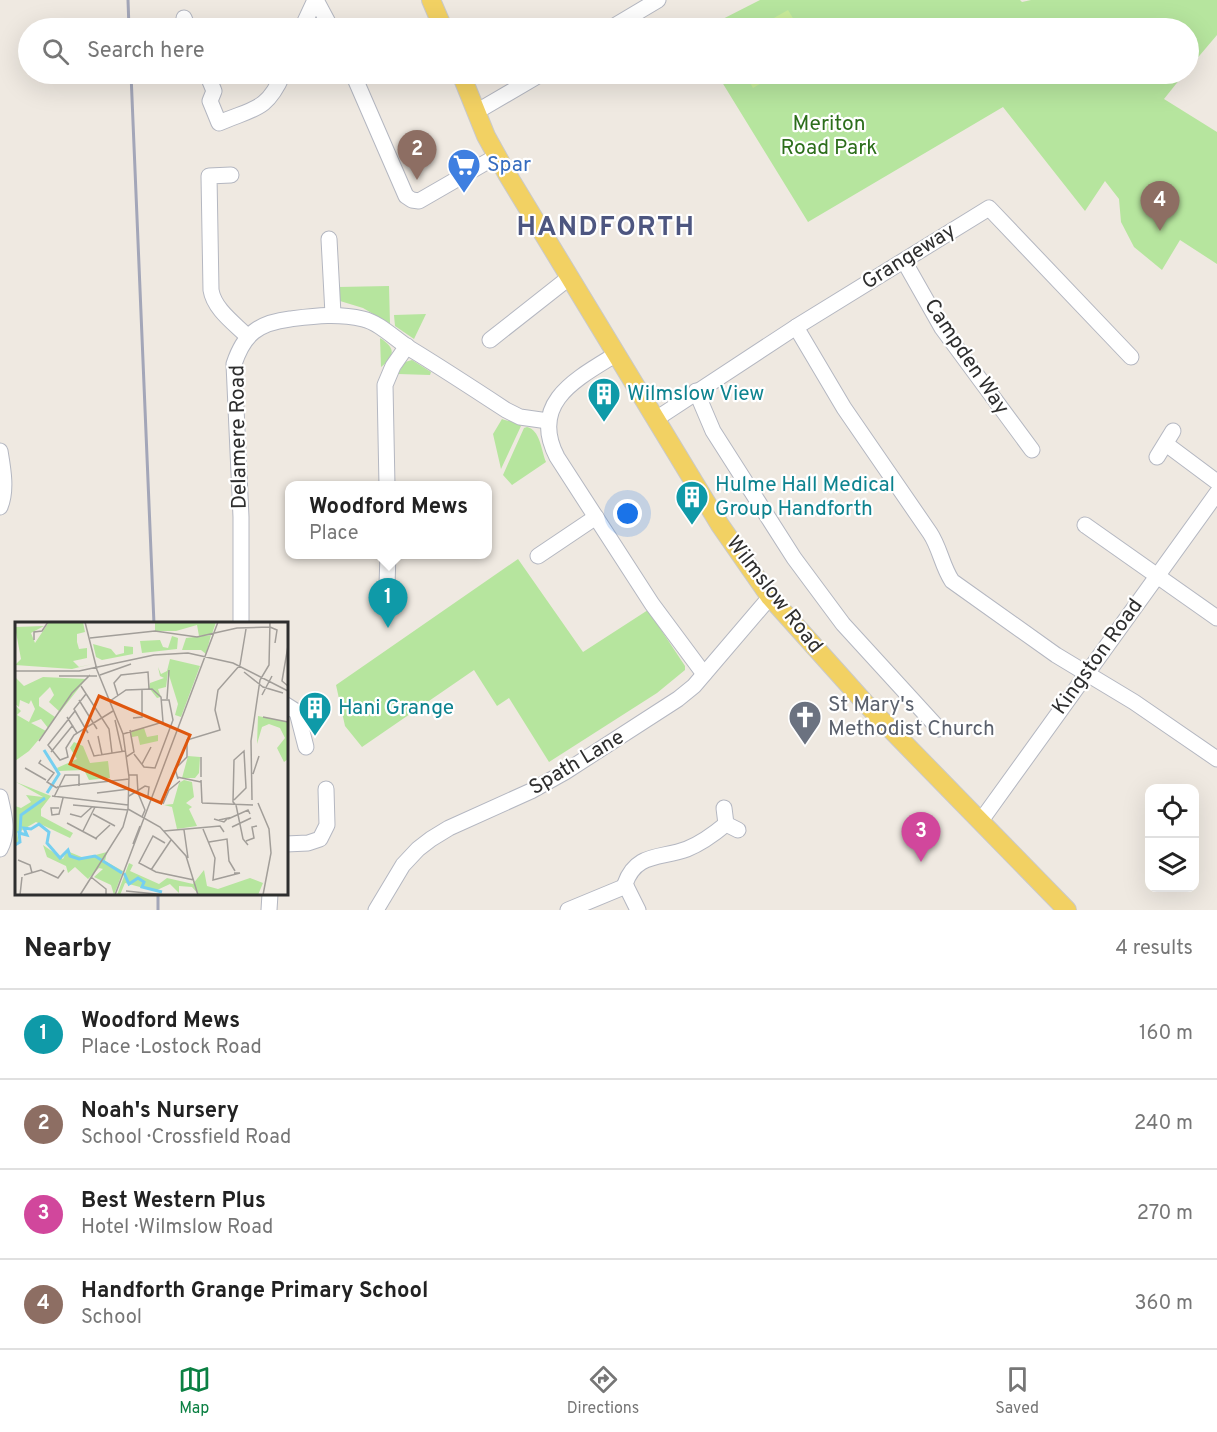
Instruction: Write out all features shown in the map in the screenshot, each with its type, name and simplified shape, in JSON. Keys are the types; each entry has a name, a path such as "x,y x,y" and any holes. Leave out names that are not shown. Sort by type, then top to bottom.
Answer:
{"main road":[{"path":"431,0 438,18"},
{"name":"Wilmslow Road","path":"465,84 497,156 615,355 720,525 770,597 827,663 1067,910"}],"street":[{"path":"307,18 316,0"},
{"path":"316,0 326,18"},
{"path":"628,18 658,0"},
{"path":"211,84 214,91 210,100 219,123 256,109 268,101 279,84"},
{"path":"357,84 406,196 412,200 419,201 497,156"},
{"path":"476,112 524,84"},
{"path":"231,175 209,176 211,290 219,307 247,336"},
{"name":"Grangeway","path":"656,419 796,327 989,208 1131,357"},
{"path":"329,239 333,314"},
{"name":"Campden Way","path":"904,261 942,328 1032,450"},
{"path":"490,340 570,277"},
{"name":"Delamere Road","path":"241,622 241,517 234,364 247,336 266,324 280,320 333,314 365,319 506,410 526,418 548,421"},
{"path":"796,327 844,408 937,544 945,570 952,581 1056,655 1134,702 1217,759"},
{"path":"387,481 385,385 393,366 407,346"},
{"path":"615,355 572,381 558,398 548,421 548,433 554,452 652,604 704,674"},
{"name":"Wilmslow Road","path":"696,391 713,431 794,558 843,624 939,729"},
{"path":"1157,457 1169,437 1217,482"},
{"path":"0,452 3,476 3,500 0,507"},
{"name":"Kingston Road","path":"980,822 1041,734 1088,674 1217,493"},
{"path":"538,556 596,517"},
{"path":"1085,525 1217,618"},
{"path":"387,585 388,559"},
{"name":"Spath Lane","path":"376,910 403,865 431,839 565,772 678,699 704,674 770,597"},
{"path":"306,747 292,708 319,710"},
{"path":"288,844 308,843 320,839 327,825 326,789"},
{"path":"0,797 5,818 4,841 0,849"},
{"path":"638,910 626,886 630,872 637,864 649,858 685,850 732,827 724,808"},
{"path":"568,910 626,886"},
{"path":"269,910 270,895"}],"green space":[{"path":"760,0 1020,0 1022,2 1031,0 1217,0 1217,35 1199,56 1199,18 725,18"},
{"path":"788,10 793,18 774,18"},
{"name":"Meriton Road Park","path":"723,84 1176,84 1164,99 1217,132 1217,264 1180,240 1162,270 1134,247 1121,222 1119,199 1105,181 1085,211 1003,107 808,222"},
{"path":"389,286 390,324 363,308 340,301 338,287"},
{"path":"426,314 414,339 395,326 394,315"},
{"path":"380,338 389,345 392,352 381,367"},
{"path":"412,360 431,372 430,375 398,374 405,362"},
{"path":"502,419 521,426 501,469 493,434"},
{"path":"527,427 535,432 540,441 546,462 512,485 503,475 524,428"},
{"path":"518,559 583,652 648,610 685,666 685,670 657,693 549,762 509,698 497,706 474,670 362,747 345,726 336,685"}],"railway":[{"path":"128,0 129,18"},
{"path":"131,84 154,622"},
{"path":"158,895 158,910"}],"place":[{"name":"Noah's Nursery","path":"417,180"},
{"name":"Spar","path":"464,194"},
{"name":"Handforth Grange Primary School","path":"1160,231"},
{"name":"Wilmslow View","path":"604,423"},
{"name":"Hulme Hall Medical Group Handforth","path":"692,526"},
{"name":"Woodford Mews","path":"388,628"},
{"name":"Hani Grange","path":"315,737"},
{"name":"St Mary's Methodist Church","path":"805,746"},
{"name":"Best Western Plus","path":"921,862"}],"district":[{"name":"HANDFORTH","path":"606,228"}]}
